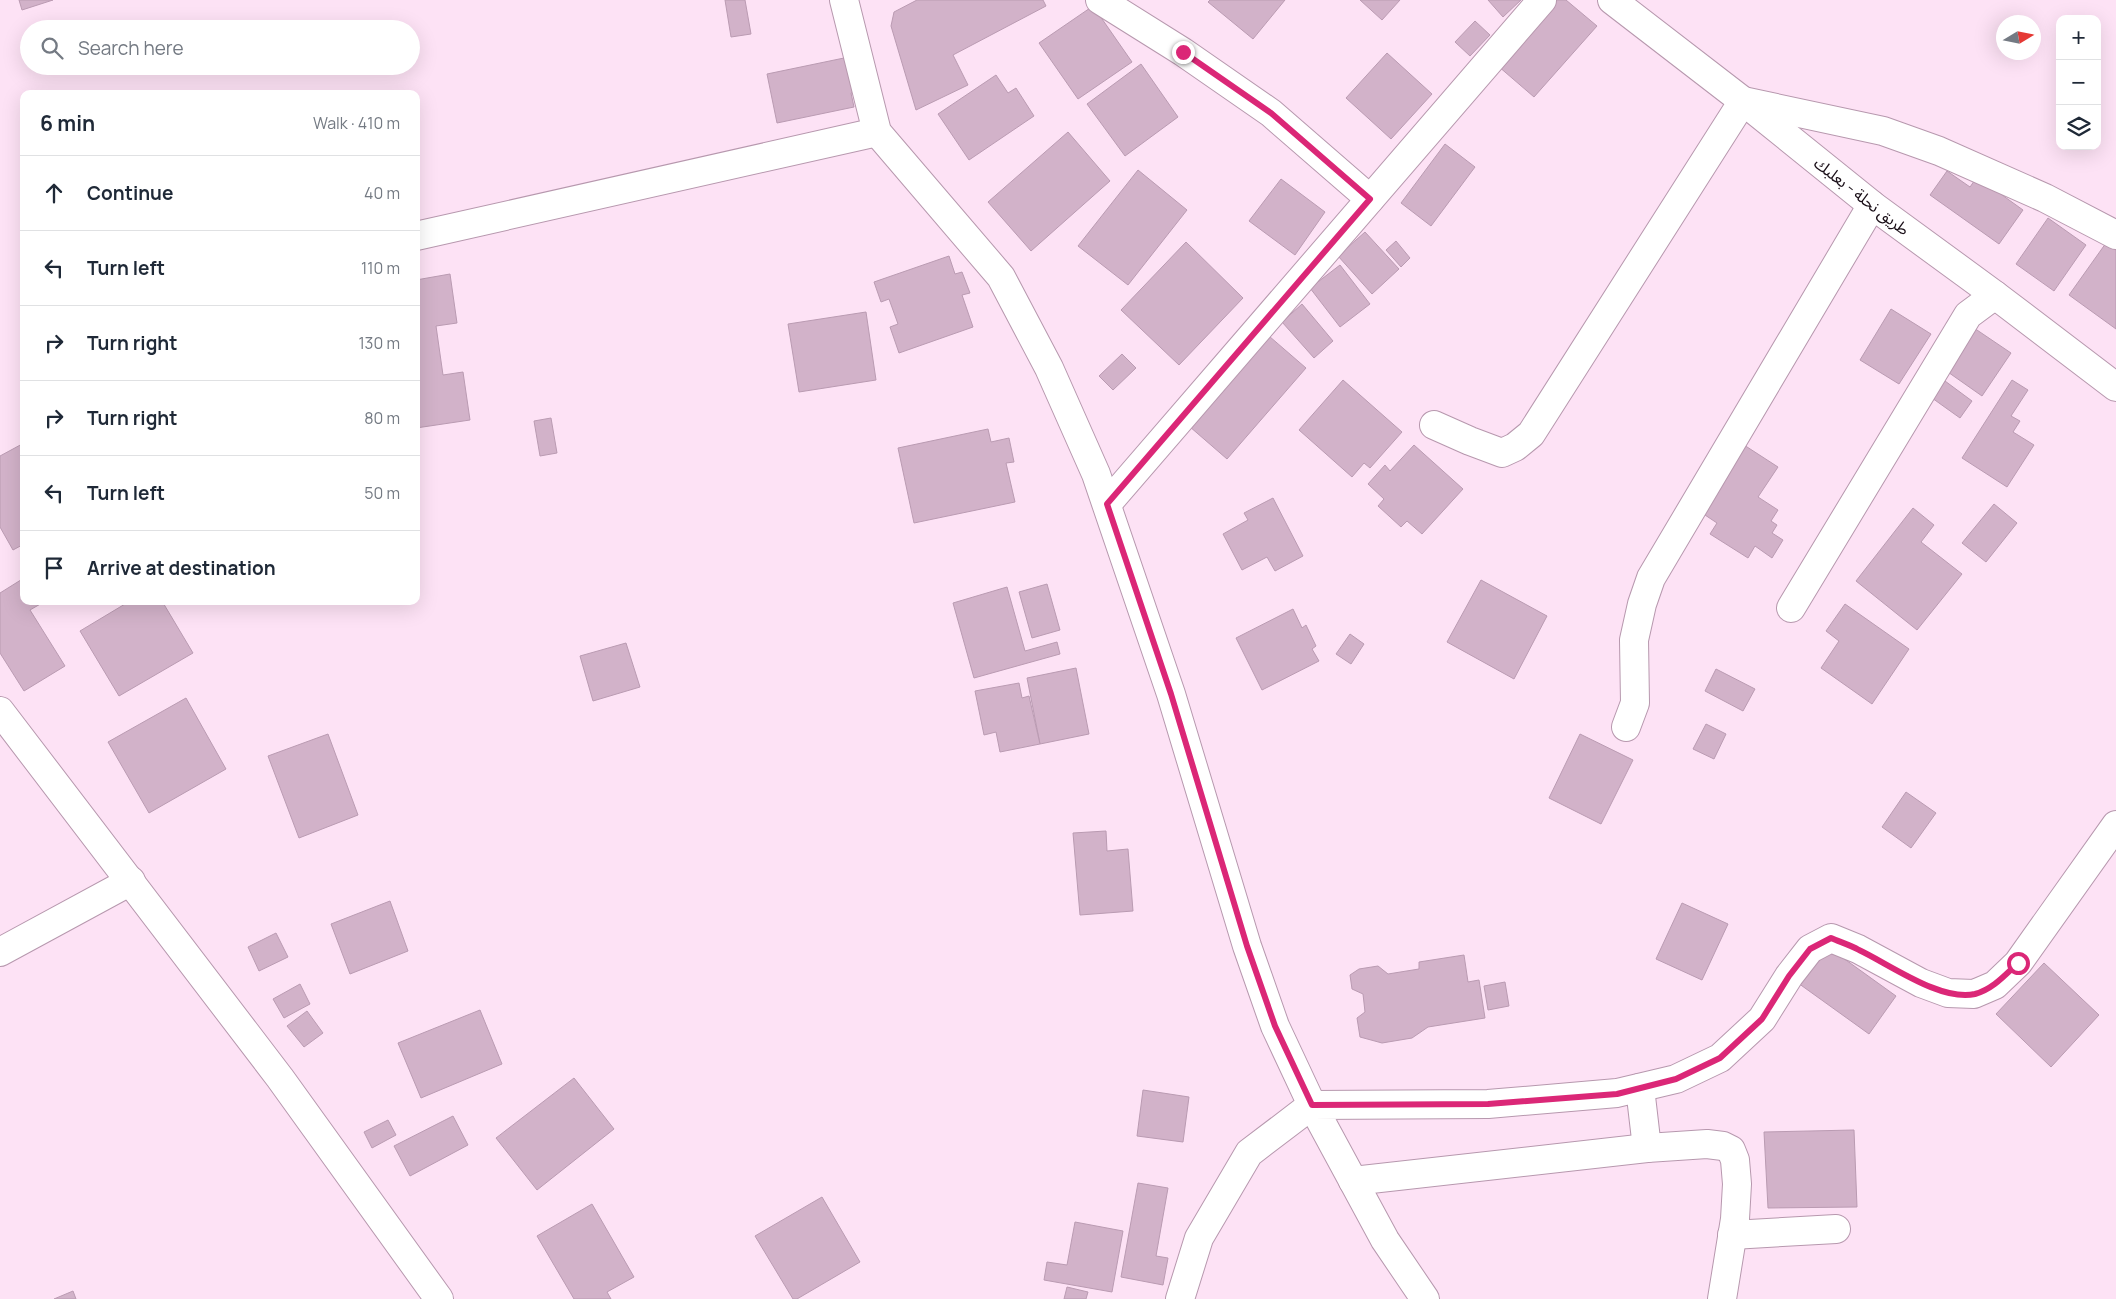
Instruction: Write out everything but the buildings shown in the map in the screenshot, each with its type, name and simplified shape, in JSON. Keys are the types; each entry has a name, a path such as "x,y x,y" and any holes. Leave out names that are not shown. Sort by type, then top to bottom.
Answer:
{"street":[{"path":"844,0 877,132 1001,277 1049,368 1096,474 1107,504 1171,694 1247,946 1275,1026 1312,1105 1385,1240 1425,1299"},
{"path":"1100,0 1183,52 1271,113 1370,199"},
{"path":"1107,504 1542,0"},
{"name":"طريق نحلة - بعلبك","path":"1612,0 1744,101 1872,205 1995,295 2116,388"},
{"path":"1434,425 1502,453 1515,448 1531,434 1744,101 1893,134 1939,151 2045,198 2116,235"},
{"path":"420,235 877,132"},
{"path":"1626,727 1635,703 1634,640 1642,604 1651,578 1872,205"},
{"path":"1791,608 1968,315 1995,295"},
{"path":"0,711 280,1078 439,1299"},
{"path":"1180,1299 1199,1238 1249,1154 1312,1105 1488,1104 1617,1094 1676,1079 1720,1058 1762,1019 1789,976 1810,949 1831,938 1858,949 1921,983 1948,993 1974,994 1995,985 2018,963 2116,825"},
{"path":"0,952 131,881"},
{"path":"1640,1088 1647,1148"},
{"path":"1353,1181 1647,1148 1707,1144 1723,1146 1730,1150 1735,1160 1737,1184 1732,1235 1722,1299"},
{"path":"1732,1235 1836,1229"}],"route":[{"path":"1183,52 1271,113 1370,199 1107,504 1171,694 1247,946 1275,1026 1312,1105 1488,1104 1617,1094 1676,1079 1720,1058 1762,1019 1789,976 1810,949 1831,938 1858,949 1921,983 1948,993 1974,994 1995,985 2018,963"}]}
